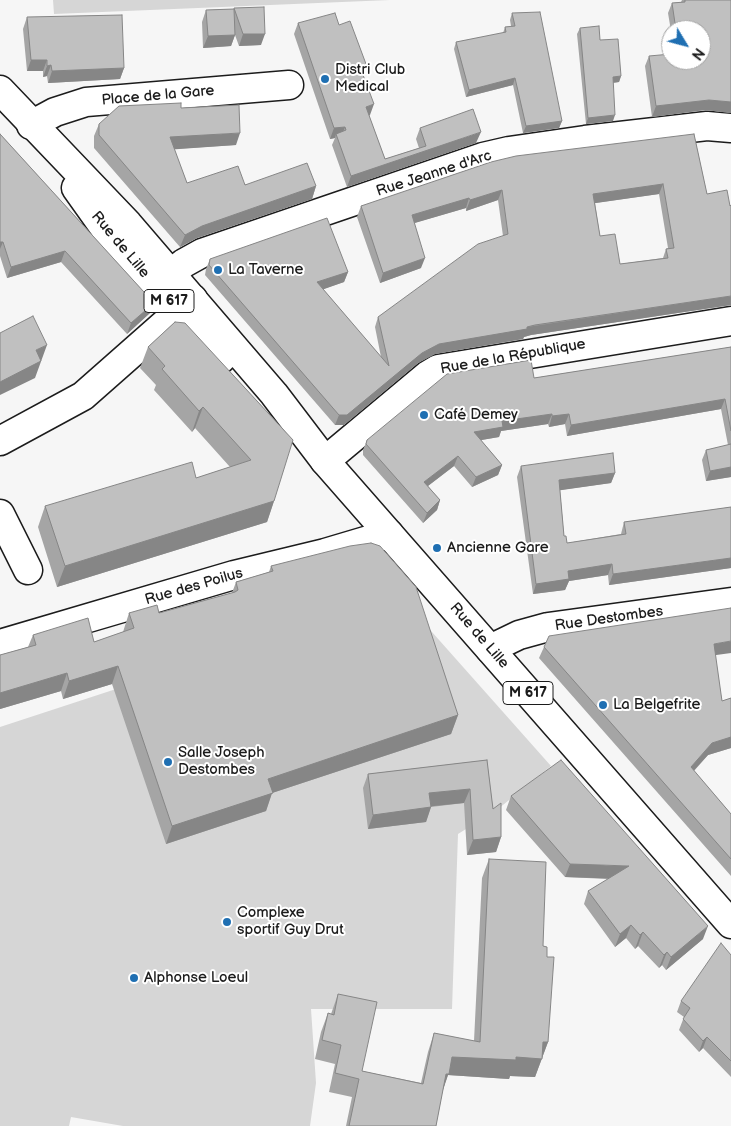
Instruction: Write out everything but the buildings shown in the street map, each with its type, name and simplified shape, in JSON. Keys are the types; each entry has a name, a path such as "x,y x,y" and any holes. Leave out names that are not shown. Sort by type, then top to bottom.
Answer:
{"street":[{"name":"Place de la Gare","path":"31,125 55,112 86,102 289,85"},
{"name":"Rue de Lille","path":"0,90 31,125 102,196 162,280 274,394 325,461 731,924"},
{"name":"Rue Jeanne d'Arc","path":"162,280 202,253 497,153 707,126 731,128"},
{"path":"0,441 82,396 186,306"},
{"name":"Rue de la République","path":"325,461 428,374 438,369 731,321"},
{"path":"0,514 28,570"},
{"name":"Rue des Poilus","path":"0,644 234,575 325,554 389,534"},
{"name":"Rue Destombes","path":"490,649 519,635 548,627 731,602"}],"shaded area":[{"path":"53,0 390,0 54,14"},
{"name":"Complexe sportif Guy Drut","path":"400,596 551,766 498,809 458,834 452,1009 311,1009 316,1083 310,1126 123,1126 71,1117 69,1126 0,1126 0,727"}],"place":[{"name":"Distri Club Medical","path":"325,79"},
{"name":"La Taverne","path":"218,270"},
{"name":"Café Demey","path":"424,415"},
{"name":"Ancienne Gare","path":"437,548"},
{"name":"La Belgefrite","path":"603,705"},
{"name":"Salle Joseph Destombes","path":"168,762"},
{"name":"Complexe sportif Guy Drut","path":"227,922"},
{"name":"Alphonse Loeul","path":"134,978"}]}
